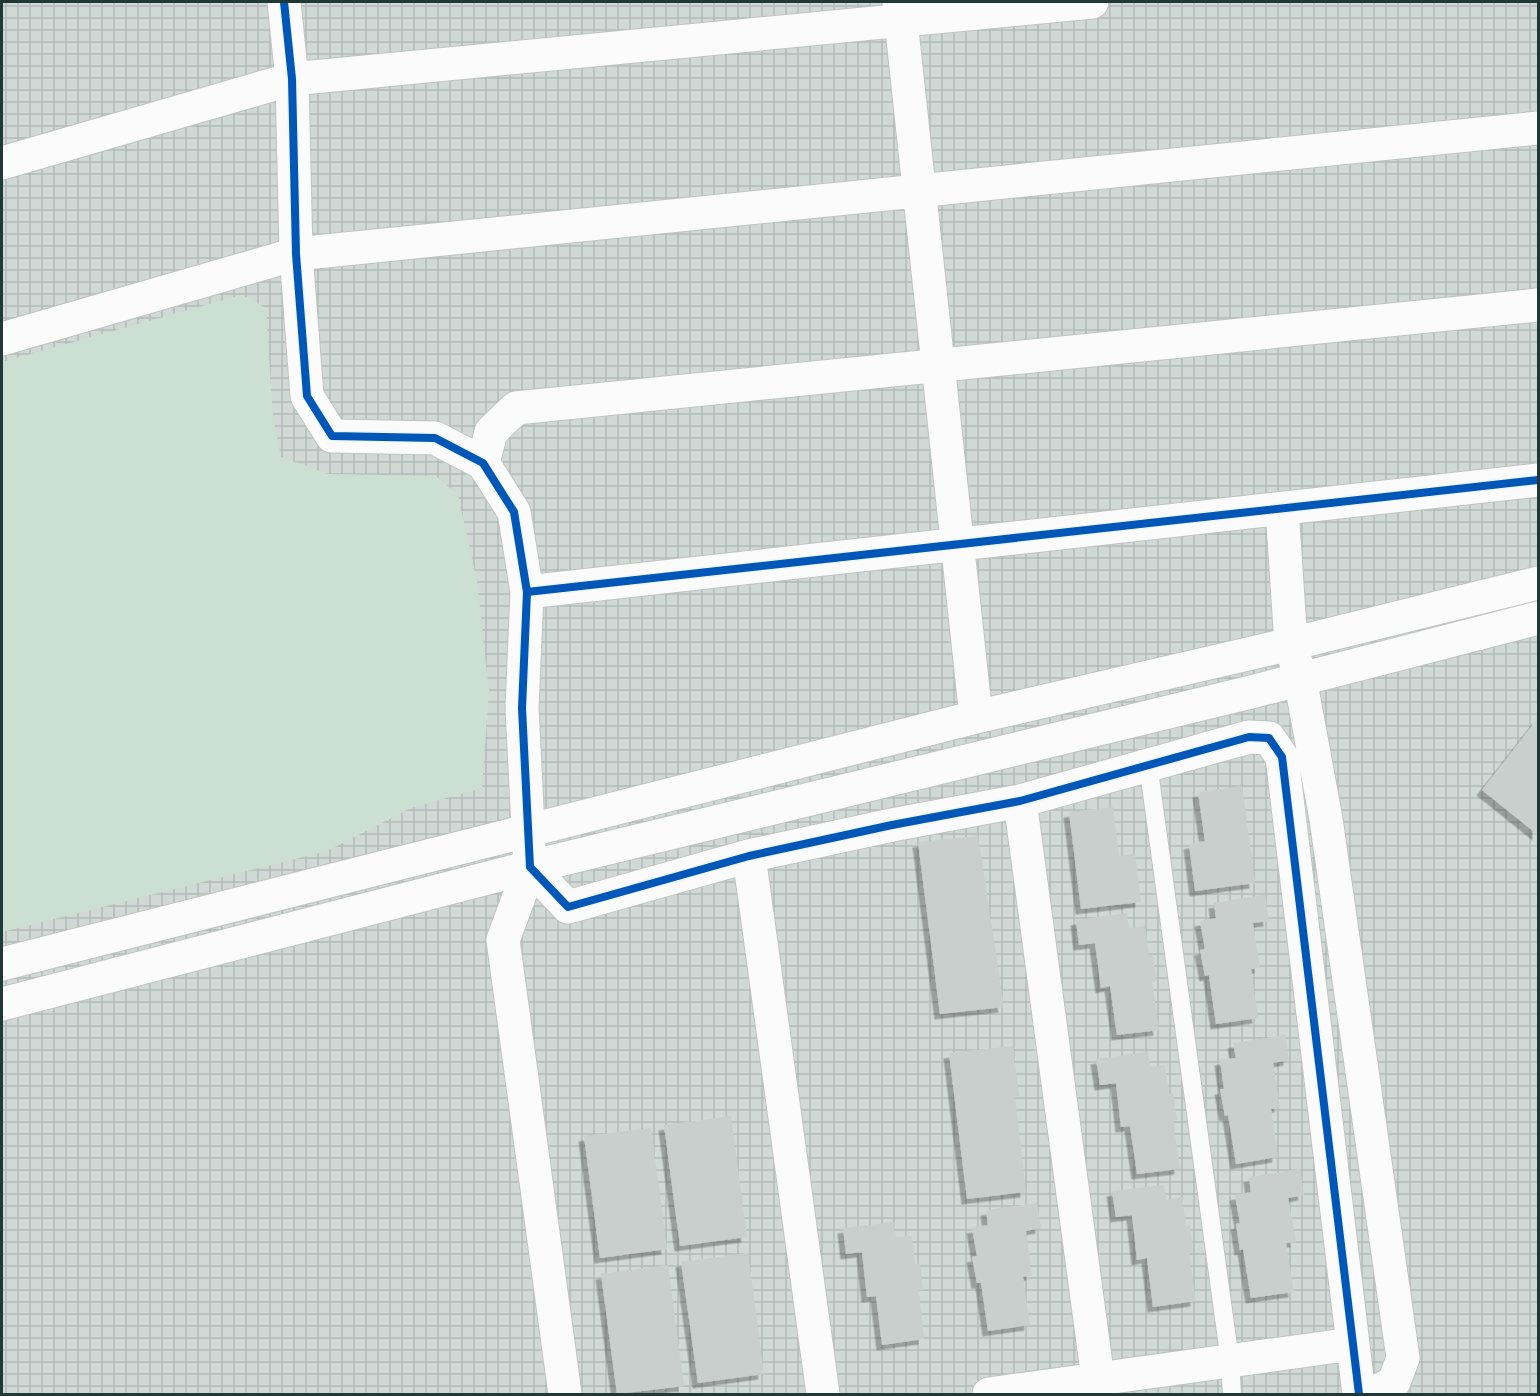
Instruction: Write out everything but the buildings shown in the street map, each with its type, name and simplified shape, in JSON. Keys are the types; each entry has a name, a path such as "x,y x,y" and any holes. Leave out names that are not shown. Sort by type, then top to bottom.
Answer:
{"street":[{"path":"284,2 292,79 296,254 307,396 332,436 435,438 483,463 514,512 528,592 522,708 530,867 503,940 565,1395"},
{"path":"2,163 292,79 900,10 1092,2"},
{"path":"900,10 976,717"},
{"path":"2,339 296,254 1539,128"},
{"path":"483,463 491,432 516,408 1539,305"},
{"path":"528,592 1539,480"},
{"path":"1282,509 1291,644 1300,678 1326,819 1386,1222 1408,1395"},
{"path":"2,964 976,717 1539,584"},
{"path":"2,1004 530,867 1539,618"},
{"path":"530,867 568,907 749,856 892,825 1020,801 1249,737 1269,738 1282,757 1359,1395"},
{"path":"1020,801 1100,1387"},
{"path":"749,856 823,1395"},
{"path":"989,1395 1100,1387 1230,1361 1352,1344"},
{"path":"1373,1395 1394,1382 1403,1358"}],"lane":[{"path":"1148,764 1230,1361 1232,1395"}],"shaded area":[{"path":"2,2 1538,2 1538,1394 2,1394"}],"green space":[{"path":"242,295 266,308 273,417 281,457 328,474 436,476 458,495 477,581 489,691 482,788 411,808 327,851 2,932 2,362"}],"cycle path":[{"path":"284,2 292,79 296,254 307,396 332,436 435,438 483,463 514,512 527,592 1538,480"},
{"path":"527,592 522,708 530,867 568,907 749,856 892,825 1020,801 1249,737 1269,738 1282,757 1359,1394"}]}
